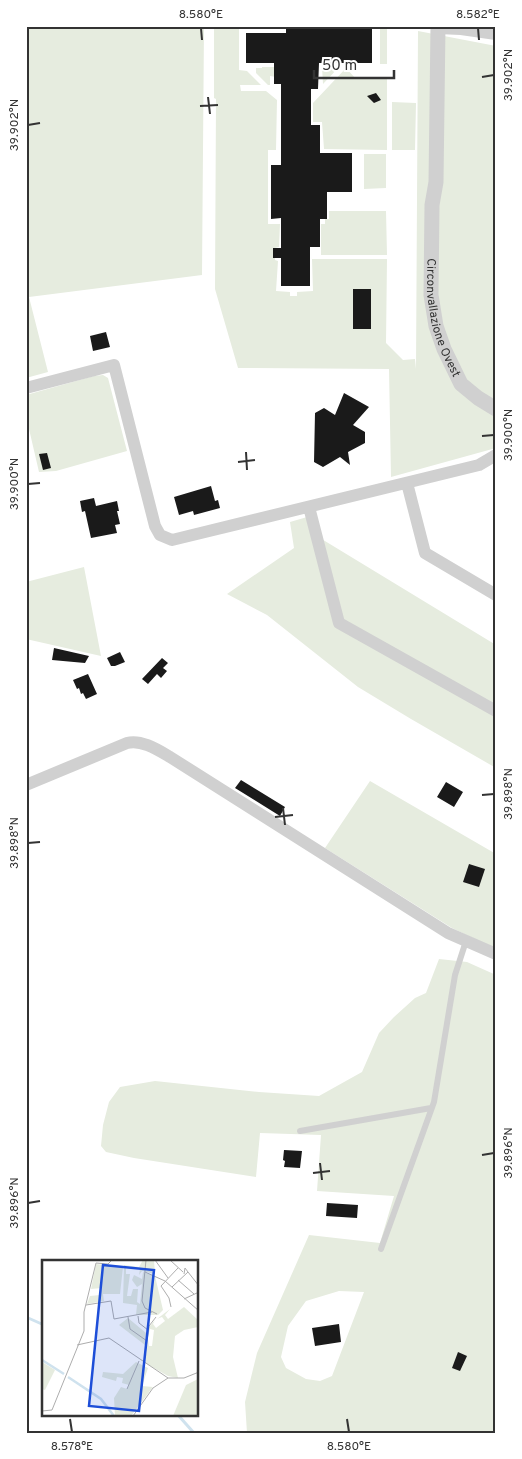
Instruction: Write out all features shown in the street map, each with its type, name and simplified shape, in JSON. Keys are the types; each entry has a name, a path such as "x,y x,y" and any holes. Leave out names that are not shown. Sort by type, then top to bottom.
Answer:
{"street":[{"path":"435,27 496,34"},
{"name":"Circonvallazione Ovest","path":"435,27 427,183 432,205 431,295 436,326 444,349 462,384 478,398 496,409"},
{"path":"26,388 114,365 155,526 160,535 172,540 479,465 496,455"},
{"path":"407,483 425,553 496,595"},
{"path":"309,507 339,623 496,711"},
{"path":"26,785 127,743 145,744 170,757 448,933 496,954"}],"lane":[{"path":"381,1249 434,1102 455,975 466,941"},
{"path":"300,1131 431,1108"}],"shaded area":[{"path":"26,26 204,26 202,275 29,297 48,372 26,378"},
{"path":"214,26 239,26 239,70 247,71 261,85 240,85 241,91 266,91 277,100 276,150 268,150 268,224 280,224 279,247 275,248 275,260 278,261 276,291 290,292 290,296 297,296 297,292 313,291 312,259 387,259 386,343 403,360 415,359 416,369 418,31 496,46 496,448 391,477 389,369 238,368 215,289 216,99 214,98"},
{"path":"380,29 387,29 387,64 380,64"},
{"path":"340,66 323,84 322,67"},
{"path":"284,67 276,77 270,76 270,85 268,85 256,73 256,68"},
{"path":"346,68 356,79 387,78 387,150 324,149 322,122 313,122 313,103"},
{"path":"392,102 416,103 415,150 392,150"},
{"path":"364,154 386,154 386,188 364,189"},
{"path":"329,211 386,211 387,255 321,255 321,224 325,224 325,219 329,219"},
{"path":"103,375 108,378 127,451 56,471 39,472 26,416 26,395"},
{"path":"314,515 320,538 496,645 496,768 358,687 267,615 227,594 294,548 290,522"},
{"path":"84,567 101,656 26,639 26,582"},
{"path":"370,781 496,854 496,949 452,928 325,848"},
{"path":"439,959 467,962 496,975 496,1433 247,1433 245,1402 257,1353 309,1235 380,1243 394,1196 317,1191 321,1135 260,1133 256,1177 106,1152 101,1146 103,1125 109,1102 120,1087 155,1081 319,1096 362,1072 379,1033 415,998 426,993","holes":["339,1291 364,1292 332,1376 320,1381 306,1379 286,1368 281,1357 288,1326 306,1301"]}],"building":[{"path":"286,26 372,26 372,63 319,63 318,89 311,89 311,125 320,125 320,153 352,153 352,192 327,192 327,219 320,219 320,247 310,247 310,286 281,286 281,258 273,258 273,248 281,248 281,218 271,219 271,165 281,165 281,84 274,84 274,63 246,63 246,33 286,33"},
{"path":"376,93 381,100 374,103 367,96"},
{"path":"353,289 371,289 371,329 353,329"},
{"path":"106,332 110,347 93,351 90,336"},
{"path":"344,393 369,407 353,425 365,432 365,443 348,452 350,465 340,457 323,467 314,462 315,413 324,408 335,415"},
{"path":"47,453 51,468 43,470 39,454"},
{"path":"211,486 215,501 218,500 220,508 194,515 193,511 179,515 174,497"},
{"path":"94,498 96,506 117,501 120,524 115,525 117,533 91,538 85,511 82,512 80,501"},
{"path":"54,648 89,656 85,663 52,660"},
{"path":"120,652 125,662 111,666 107,658"},
{"path":"162,658 168,663 163,668 167,671 161,678 157,674 148,684 142,679"},
{"path":"88,674 97,694 86,699 83,693 81,694 79,688 77,689 73,680"},
{"path":"241,780 285,807 280,816 235,788"},
{"path":"446,782 463,792 454,807 437,797"},
{"path":"469,864 485,869 479,887 463,882"},
{"path":"284,1150 302,1151 300,1168 284,1167"},
{"path":"327,1203 358,1205 357,1218 326,1216"},
{"path":"339,1324 341,1342 315,1346 312,1328"},
{"path":"458,1352 467,1356 460,1371 452,1368"}],"waterway":[{"path":"26,1317 42,1324"},
{"path":"179,1416 194,1433"}]}
